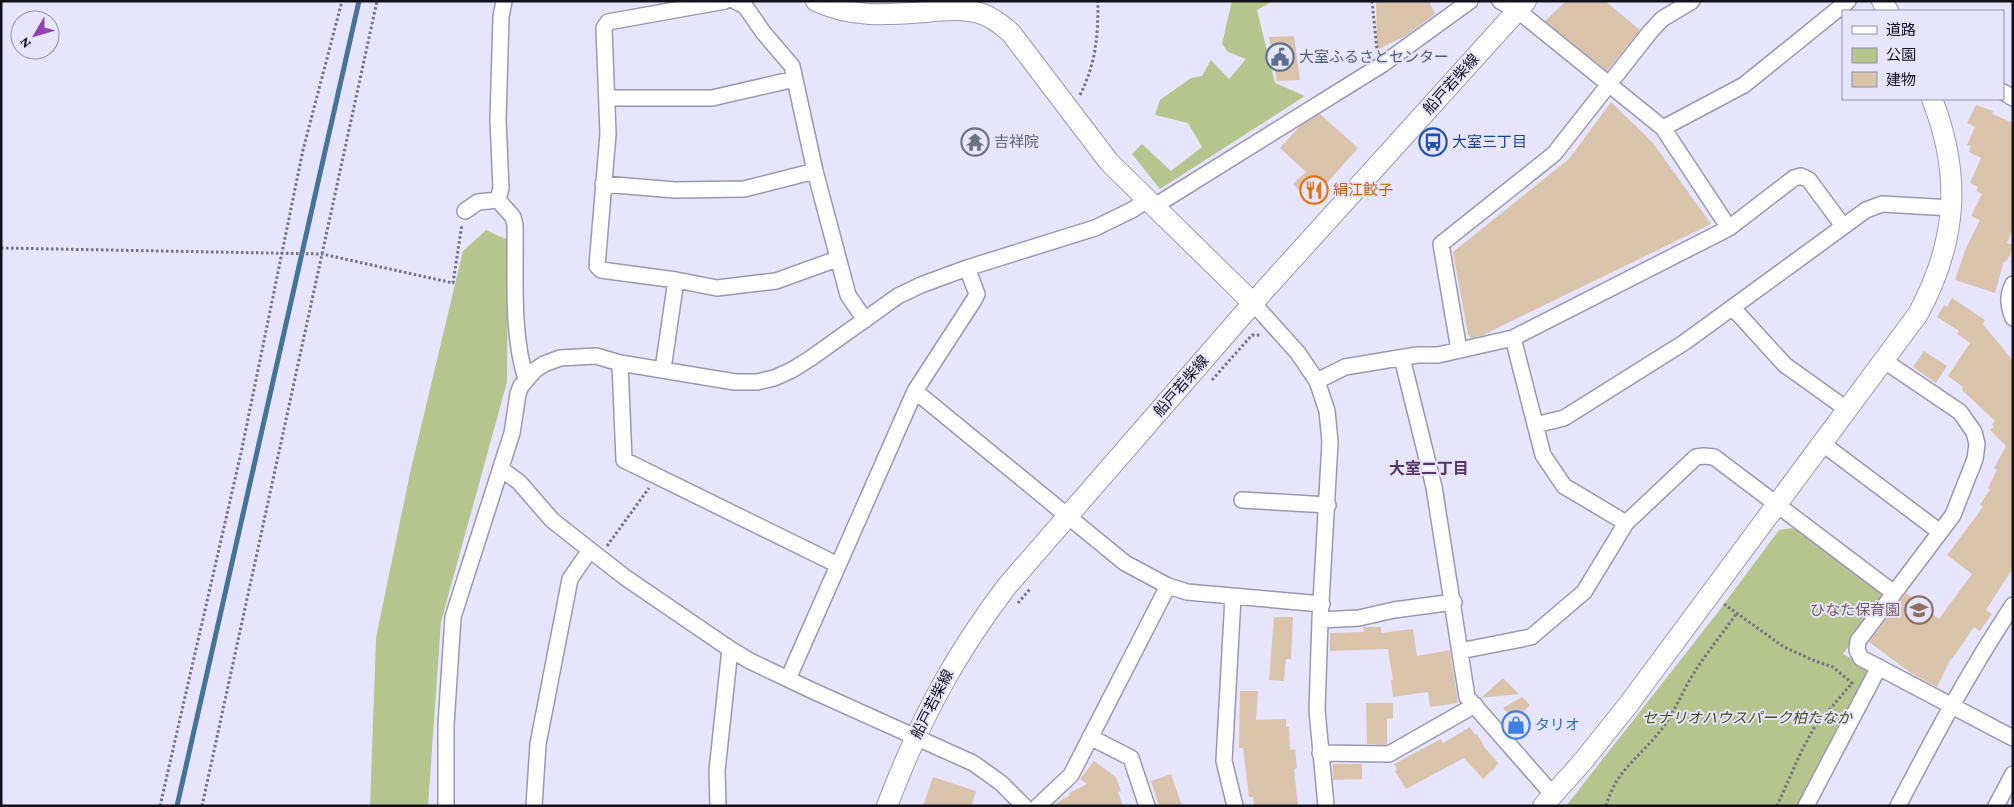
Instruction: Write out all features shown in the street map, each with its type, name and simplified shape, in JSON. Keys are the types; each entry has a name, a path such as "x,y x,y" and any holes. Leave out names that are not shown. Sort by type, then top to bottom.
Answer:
{"street":[{"path":"498,200 501,188 498,120 501,17 504,1"},
{"path":"725,1 608,22 604,28 608,134 597,266 601,270 676,280 717,288 776,281 837,259"},
{"path":"735,1 745,6 763,32 792,66 837,259 848,295 865,320"},
{"path":"816,1 836,9 858,14 880,15 943,10 980,13 998,22 1012,33 1109,162 1253,303 1298,353 1317,381 1327,411 1330,442 1317,710 1326,806"},
{"path":"446,806 446,725 453,617 512,433 518,394 526,379 544,364 560,358 596,356 620,363 735,382 757,382 774,378 792,370 811,358 898,296 921,285 967,268 1096,228 1150,203 1383,64 1470,1"},
{"path":"1460,350 1441,244 1554,154 1662,19 1692,1"},
{"path":"1663,128 1744,85 1848,1"},
{"path":"1514,4 1663,128 1729,228"},
{"name":"船戸若柴線","path":"887,806 915,736 936,694 978,624 1007,586 1253,303 1361,186 1514,4"},
{"path":"608,98 712,98 795,79"},
{"path":"1402,358 1434,487 1454,602 1467,697 1548,800 1628,705 1918,314 1929,293 1948,236 1952,208 1946,140 1932,100"},
{"path":"603,184 675,190 744,188 815,171"},
{"path":"1317,381 1345,367 1418,355 1438,355 1513,338 1729,228 1794,178 1801,176 1809,180 1843,226"},
{"path":"465,211 478,202 498,200"},
{"path":"498,200 513,217 515,226 517,341 520,362 526,379"},
{"path":"1535,425 1564,418 1685,342 1866,210 1882,204 1952,208"},
{"path":"788,680 916,391 974,300 976,294 967,268"},
{"path":"663,369 676,280"},
{"path":"2013,284 2008,295 2013,318"},
{"path":"1733,308 1785,365 1848,410"},
{"path":"1513,338 1543,455 1564,486 1626,523"},
{"path":"1883,360 1960,412 1974,432 1977,444 1975,459 1953,515 1858,641 1857,650 1861,658 2013,738"},
{"path":"620,363 624,460 838,565"},
{"path":"916,391 1125,563 1168,586 1186,592 1322,604"},
{"path":"1822,444 1940,532"},
{"path":"1460,651 1531,637 1584,592 1626,523 1696,457 1714,457 1894,593"},
{"path":"501,469 519,482 552,520 595,554 626,578 730,649 788,680 973,763 1001,783 1024,806"},
{"path":"1242,500 1328,505"},
{"path":"534,806 538,744 570,579 595,554"},
{"path":"1038,806 1071,775 1168,586"},
{"path":"1233,597 1224,761 1235,806"},
{"path":"1320,620 1359,618 1394,610 1454,602"},
{"path":"1898,806 1951,705 1983,650 2013,605"},
{"path":"718,806 716,770 730,649"},
{"path":"1806,806 1879,667"},
{"path":"1320,753 1389,754 1475,705"},
{"path":"1090,737 1131,758 1147,806"},
{"path":"1996,806 2013,774"}],"path":[{"path":"160,806 242,453 284,254 303,150 342,1"},
{"path":"202,806 377,1"},
{"path":"1071,112 1090,75 1094,58 1098,1"},
{"path":"1372,1 1377,50 1383,64"},
{"path":"1,248 322,254 453,283 465,211"},
{"path":"595,554 657,476"},
{"path":"1721,602 1784,647 1833,667 1852,683 1867,691"},
{"path":"1606,806 1618,777 1656,738 1675,710 1694,673 1737,613"},
{"path":"1777,806 1811,733 1852,683"}],"green space":[{"path":"1232,1 1273,1 1257,10 1275,83 1305,96 1160,189 1132,154 1142,144 1171,171 1202,147 1188,123 1155,115 1160,100 1191,78 1202,76 1211,60 1229,79 1246,59 1228,52 1222,44"},
{"path":"486,230 508,240 507,382 441,622 428,806 370,806 376,638 410,473 463,251"},
{"name":"セナリオハウスパーク柏たなか","path":"1793,528 1882,592 1883,600 1843,654 1867,667 1869,675 1800,806 1566,806 1715,616 1779,530"}],"building":[{"path":"1376,1 1429,1 1435,14 1407,35 1377,50"},
{"path":"1566,1 1605,1 1640,30 1607,71 1545,21"},
{"path":"1294,36 1300,80 1277,81 1269,37"},
{"path":"1611,102 1653,143 1711,224 1483,335 1471,338 1468,334 1453,252 1569,159"},
{"path":"1976,105 1993,111 1992,114 2013,123 2013,229 2007,243 2013,245 2013,249 2006,262 2004,261 1995,293 1955,280 1966,248 1980,220 1971,216 1982,194 1976,191 1978,187 1970,183 1981,158 1969,152 1971,146 1967,145 1975,127 1967,123"},
{"path":"1320,114 1358,148 1310,202 1293,184 1306,172 1280,148 1299,127"},
{"path":"1952,298 1985,320 1983,324 2013,361 2013,568 1986,610 1992,614 1980,631 1974,627 1951,658 1937,687 1911,673 1869,642 1906,593 1939,619 1972,574 1947,555 1983,507 1980,505 1990,489 1988,488 1997,470 1994,468 2006,446 1990,430 1994,427 1992,424 1995,421 1962,390 1963,387 1948,376 1970,343 1957,334 1959,331 1937,317 1944,305 1947,307"},
{"path":"1924,351 1947,366 1936,383 1913,367"},
{"path":"1274,617 1293,617 1291,659 1286,659 1284,681 1269,680"},
{"path":"1363,627 1381,627 1381,633 1413,629 1417,656 1450,650 1458,703 1430,707 1428,692 1393,697 1391,680 1393,680 1388,649 1330,651 1330,633 1364,632"},
{"path":"1503,678 1519,694 1481,698"},
{"path":"1240,691 1258,691 1256,720 1286,719 1286,727 1289,727 1290,750 1295,749 1297,768 1294,769 1298,806 1254,806 1253,797 1249,797 1243,748 1239,748"},
{"path":"1522,697 1530,705 1515,720 1503,708"},
{"path":"1366,703 1393,703 1393,718 1387,719 1387,745 1367,744"},
{"path":"1470,727 1498,763 1495,768 1483,779 1464,758 1406,789 1395,771 1397,770 1394,764 1441,739 1443,743"},
{"path":"1094,761 1116,777 1121,791 1118,792 1123,806 1052,806 1070,795 1069,793 1087,784 1080,779"},
{"path":"1333,764 1362,764 1362,779 1333,780"},
{"path":"1171,774 1182,806 1159,806 1151,781"},
{"path":"933,777 976,791 971,806 923,806"}],"waterway":[{"path":"177,806 359,1"}],"place":[{"name":"大室ふるさとセンター","path":"1280,57"},
{"name":"吉祥院","path":"975,142"},
{"name":"大室三丁目","path":"1433,142"},
{"name":"絹江餃子","path":"1314,190"},
{"name":"ひなた保育園","path":"1919,610"},
{"name":"タリオ","path":"1516,725"}],"district":[{"name":"大室二丁目","path":"1429,468"}]}
